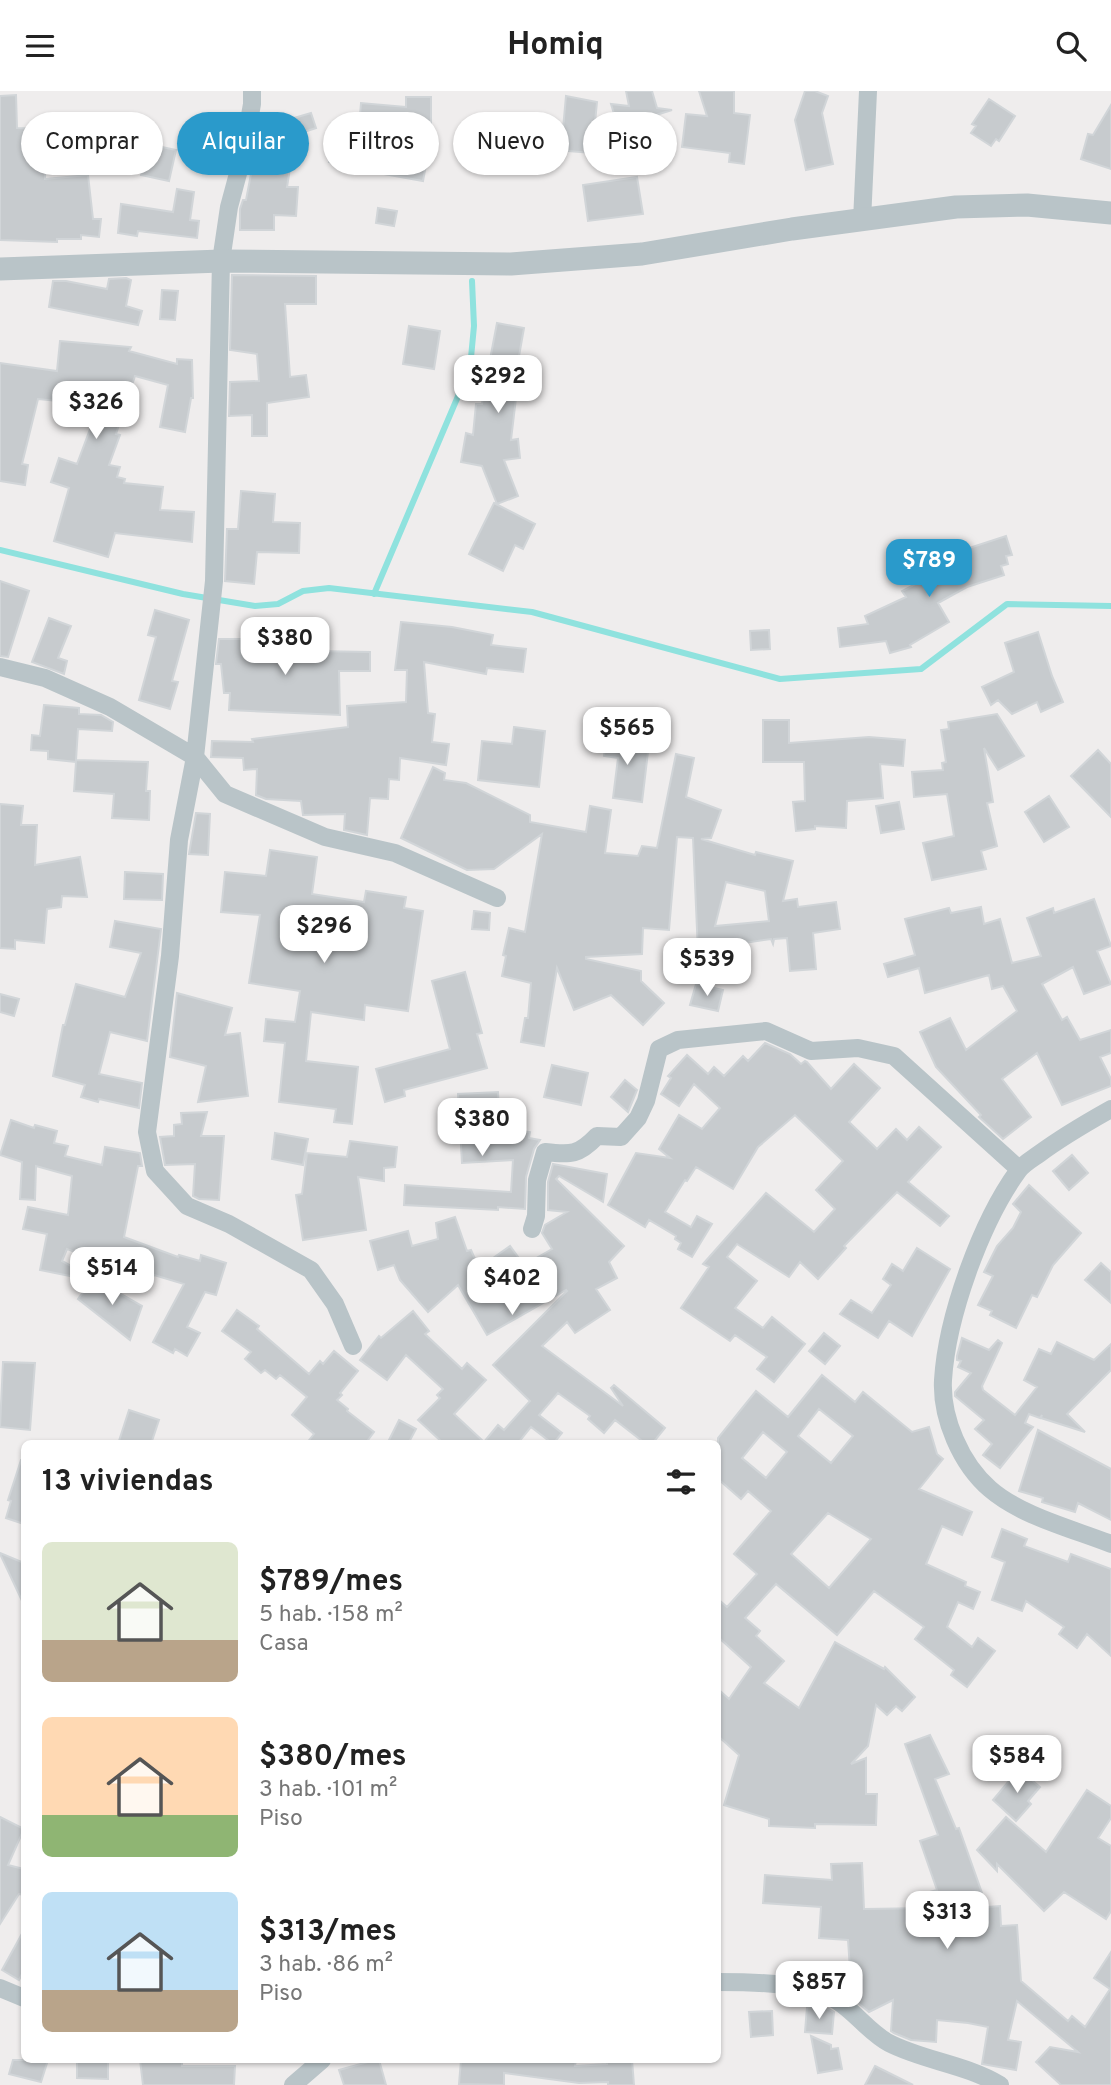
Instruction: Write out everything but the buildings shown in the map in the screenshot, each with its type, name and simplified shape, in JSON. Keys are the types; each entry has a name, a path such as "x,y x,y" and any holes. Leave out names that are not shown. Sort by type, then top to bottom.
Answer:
{"street":[{"path":"252,91 243,155 229,207 220,261 214,581 195,757 179,840 170,956 147,1132 155,1171 187,1206 229,1224 311,1270 335,1304 353,1346"},
{"path":"862,221 868,91"},
{"path":"0,269 220,261 511,264 642,254 792,229 956,207 1027,205 1111,213"},
{"path":"0,667 45,678 110,707 195,757 225,794 325,837 395,853 497,898"},
{"path":"532,1229 536,1216 537,1180 545,1152 564,1154 583,1150 597,1136 621,1137 638,1118 646,1101 659,1049 678,1040 699,1037 766,1031 811,1051 858,1048 894,1056 1019,1169"},
{"path":"1111,1109 1064,1135 1019,1169 977,1244 951,1327 943,1381 948,1422 964,1458 990,1489 1034,1516 1111,1544"},
{"path":"721,1982 747,1982 812,1991 838,2001 888,2042 952,2063 1000,2085"},
{"path":"0,1988 21,1997"},
{"path":"293,2085 319,2063"}],"waterway":[{"path":"374,594 470,368 474,326 472,281"},
{"path":"0,550 183,594 255,606 278,604 303,591 329,588 532,612 780,679 921,669 1007,604 1111,606"}]}
